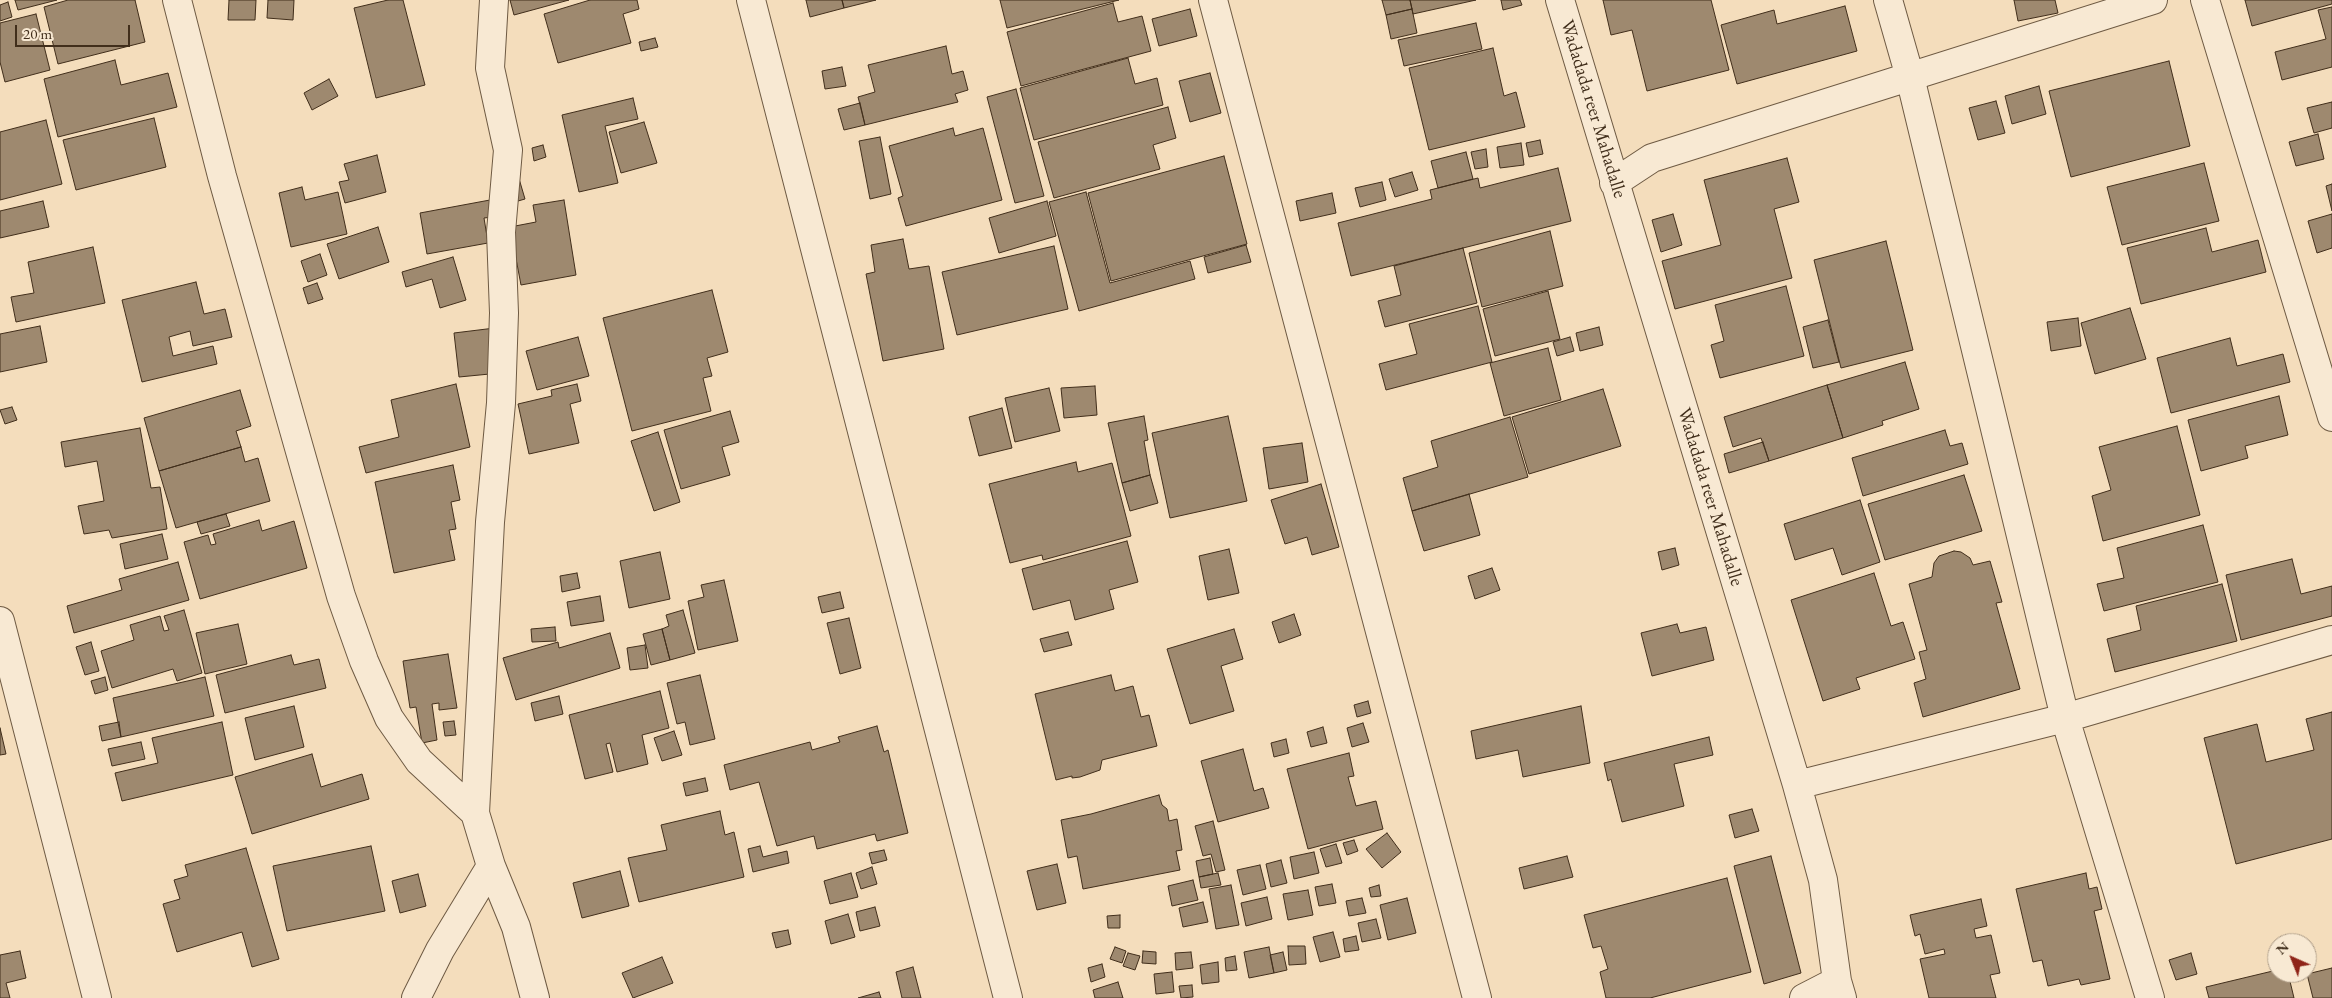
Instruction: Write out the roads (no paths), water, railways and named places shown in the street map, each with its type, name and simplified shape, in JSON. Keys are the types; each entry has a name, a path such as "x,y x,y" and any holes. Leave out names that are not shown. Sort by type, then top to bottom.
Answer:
{"street":[{"path":"177,0 222,176 341,596 364,661 389,718 419,761 475,813"},
{"path":"494,0 490,68 508,150 501,232 504,313 501,403 490,522 475,813 491,866 516,927 535,998"},
{"path":"751,0 1008,998"},
{"path":"1213,0 1477,998"},
{"name":"Wadadada reer Mahadalle","path":"1560,0 1797,785 1823,880 1839,990"},
{"path":"1888,0 1910,77 2065,718 2150,998"},
{"path":"1614,183 1652,158 2153,0"},
{"path":"2205,0 2332,417"},
{"path":"0,621 96,998"},
{"path":"1797,785 2065,718 2332,640"},
{"path":"416,998 440,950 491,866"},
{"path":"1804,998 1839,990"}]}
